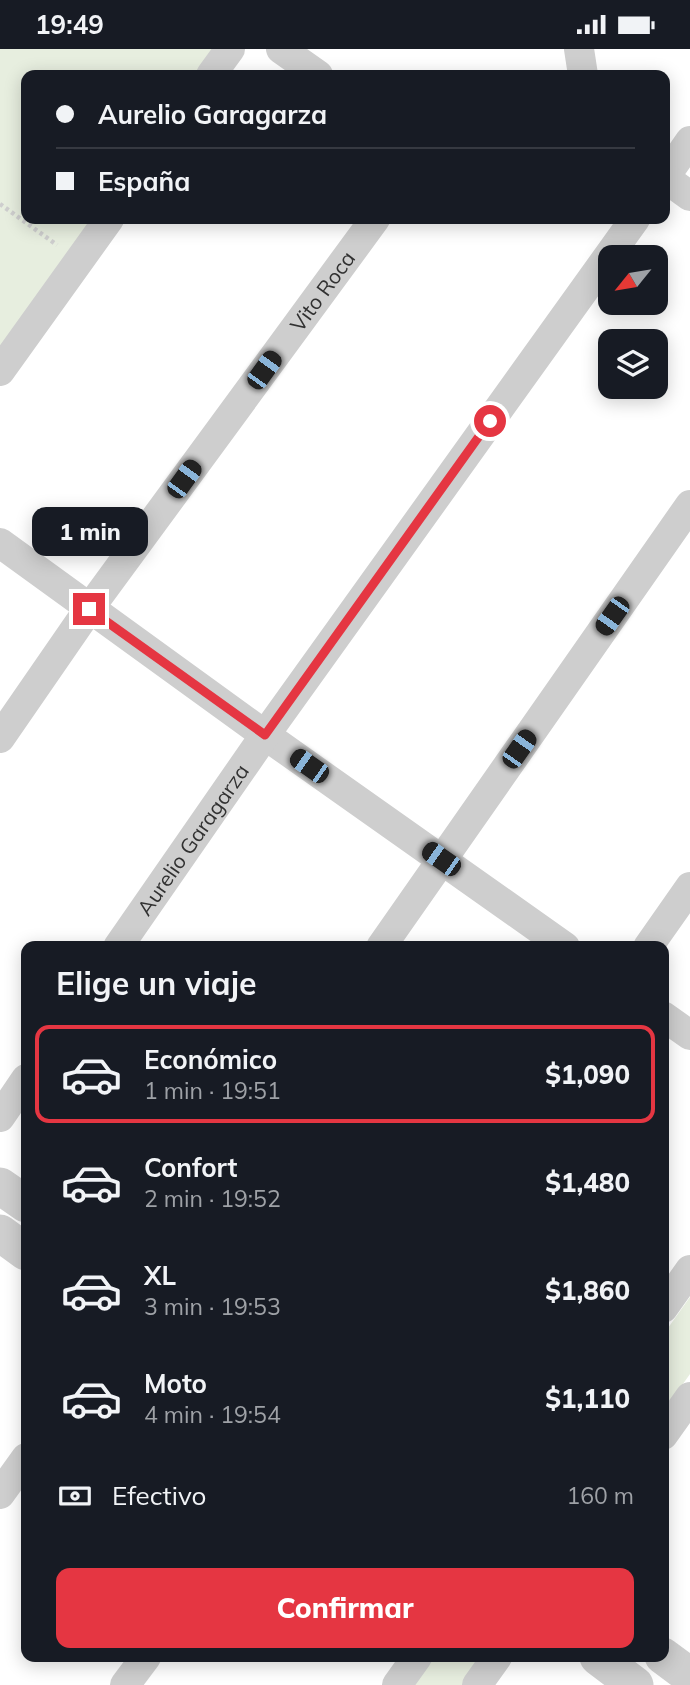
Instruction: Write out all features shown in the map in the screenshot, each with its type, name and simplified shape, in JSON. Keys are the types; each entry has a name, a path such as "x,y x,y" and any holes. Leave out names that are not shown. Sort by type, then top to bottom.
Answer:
{"street":[{"path":"215,70 230,49"},
{"path":"281,49 311,70"},
{"path":"579,49 582,70"},
{"path":"670,170 690,141"},
{"path":"670,181 690,196"},
{"path":"0,371 105,224"},
{"name":"Vito Roca","path":"0,738 89,609 371,224"},
{"name":"Aurelio Garagarza","path":"122,941 265,735 631,224"},
{"path":"385,941 690,505"},
{"path":"0,543 557,941"},
{"path":"652,941 690,887"},
{"path":"669,1020 690,1035"},
{"path":"0,1117 21,1086"},
{"path":"0,1186 21,1201"},
{"path":"0,1233 21,1248"},
{"path":"669,1299 690,1269"},
{"path":"669,1427 690,1397"},
{"path":"0,1495 21,1465"},
{"path":"669,1660 690,1676"},
{"path":"125,1685 142,1662"},
{"path":"397,1685 413,1662"},
{"path":"477,1685 493,1662"},
{"path":"605,1662 635,1685"}],"path":[{"path":"0,204 21,219"},
{"path":"28,224 61,247"}],"green space":[{"path":"0,49 214,49 199,70 21,70 21,224 90,224 0,351"},
{"path":"690,1297 690,1374 669,1404 669,1327"},
{"path":"426,1662 481,1662 465,1685 410,1685"}],"route":[{"path":"89,609 265,735 490,421"}]}
